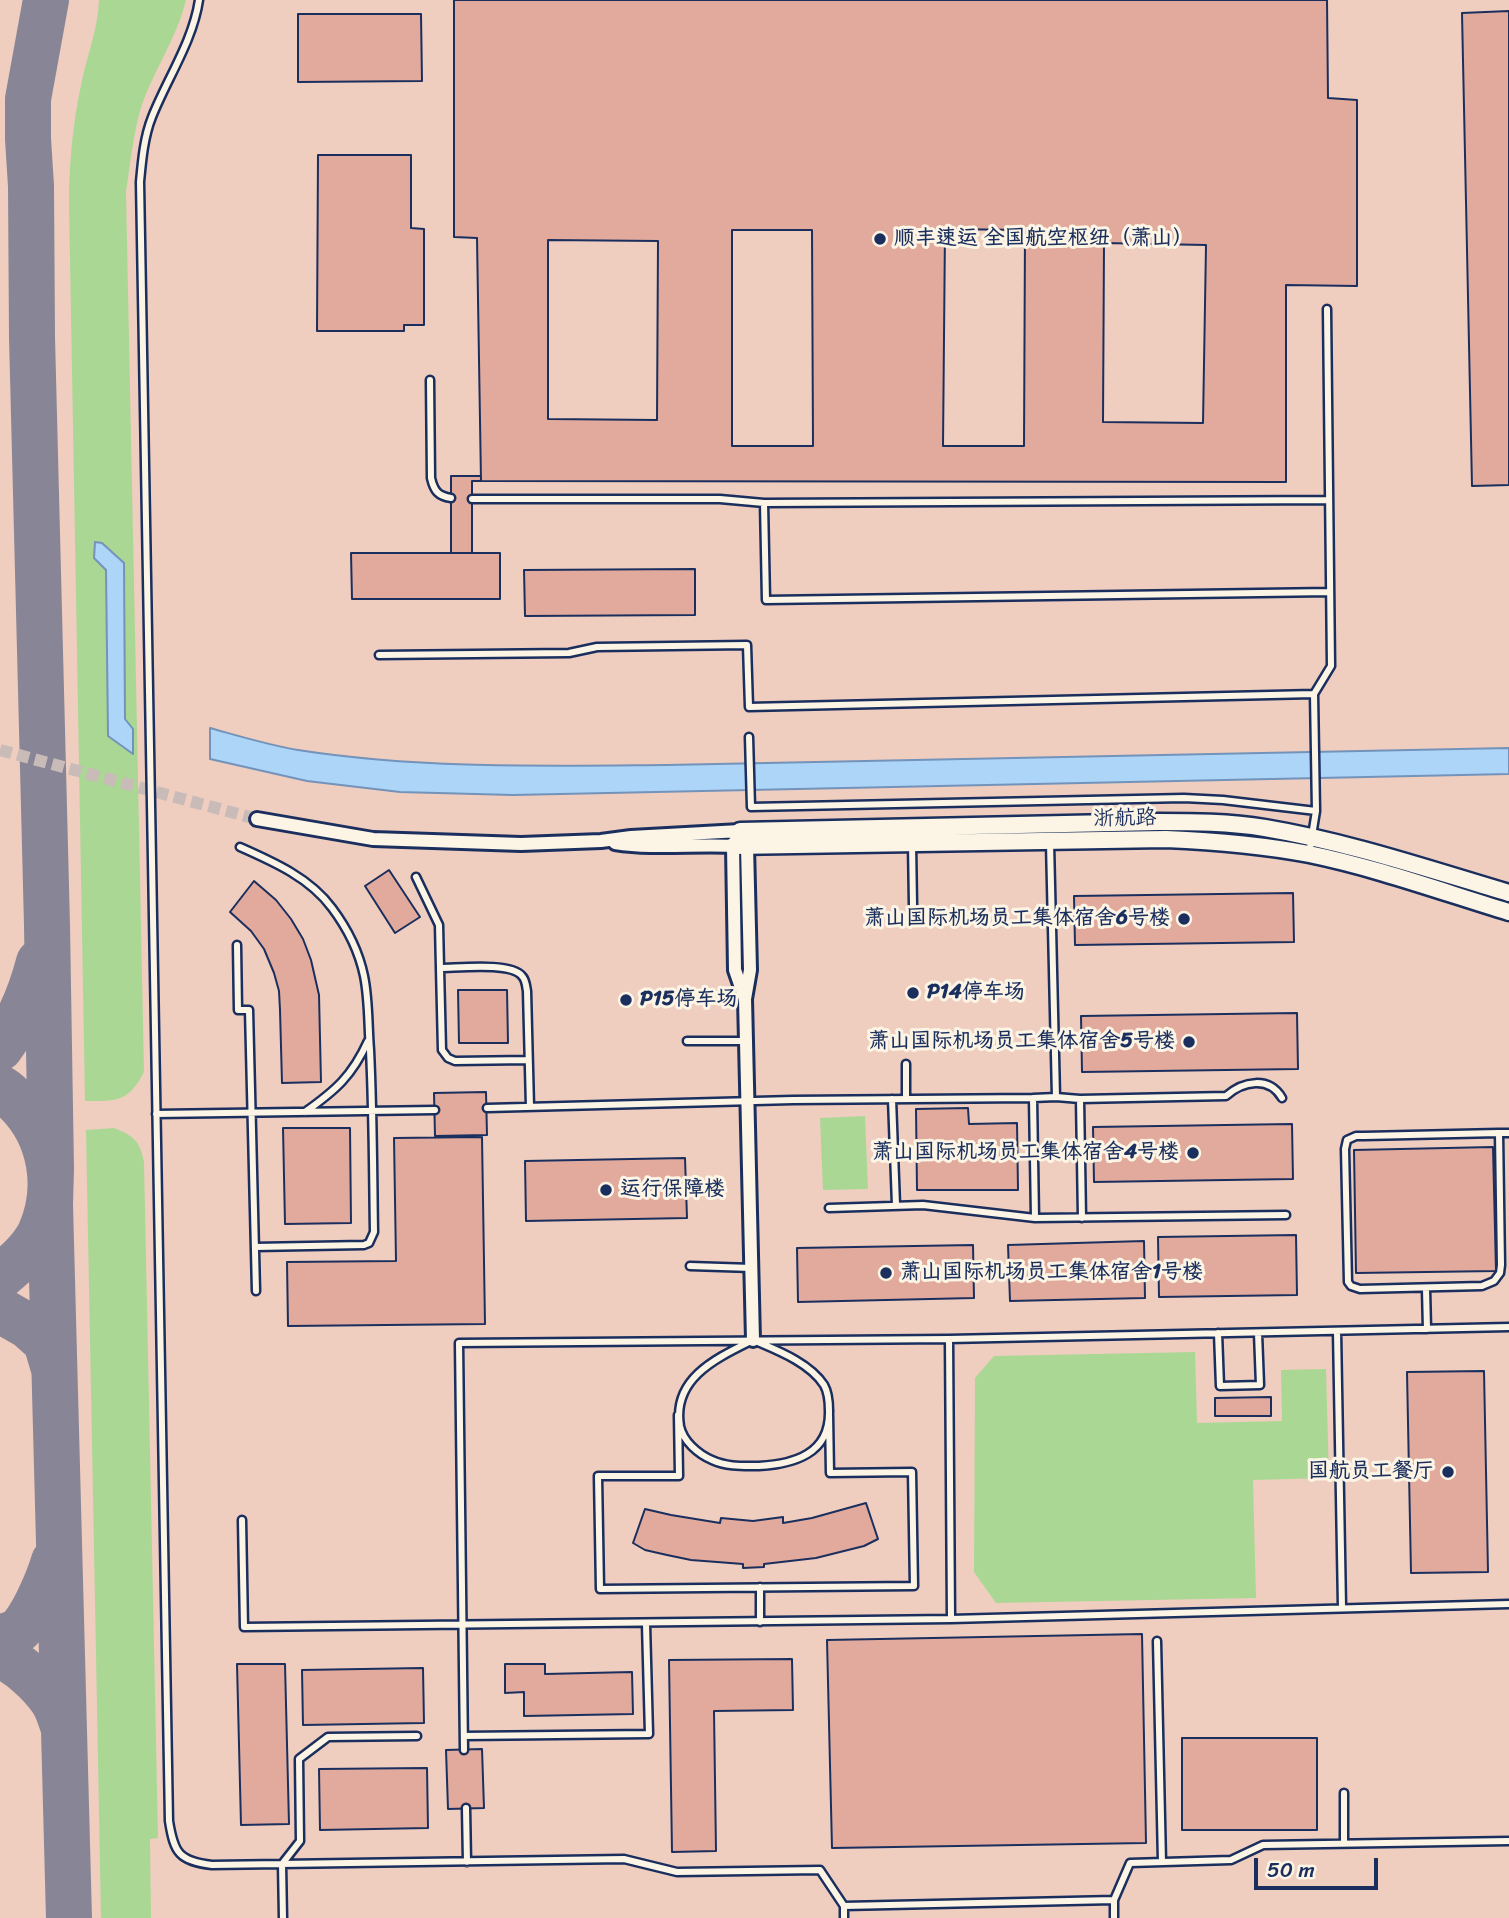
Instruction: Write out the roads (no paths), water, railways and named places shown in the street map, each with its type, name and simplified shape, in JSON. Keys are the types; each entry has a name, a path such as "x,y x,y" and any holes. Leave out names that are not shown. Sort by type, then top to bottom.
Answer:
{"street":[{"path":"257,819 373,839 521,844 631,837 740,841 735,970 745,999 752,1340"},
{"name":"浙航路","path":"740,841 1157,822 1224,824 1263,828 1351,846 1509,893"},
{"name":"浙航路","path":"740,841 912,844 1202,841 1262,846 1348,864 1509,912"}],"lane":[{"path":"199,0 185,44 150,121 140,182 169,1808 173,1844 184,1858 198,1864 212,1865 624,1860 677,1872 820,1870 844,1906 844,1918"},
{"path":"1309,855 1316,811 1314,694 1331,666 1326,309"},
{"path":"430,380 433,487 437,494 451,498"},
{"path":"472,499 720,499 764,503 1329,500"},
{"path":"764,503 766,600 1330,592"},
{"path":"379,655 569,653 597,647 747,645 749,707 1314,694"},
{"path":"750,737 751,807 1184,798 1316,811"},
{"path":"1050,841 1056,1097"},
{"path":"912,844 913,905"},
{"path":"240,847 276,863 309,884 331,906 350,936 363,975 373,1112 374,1232 369,1243 255,1247"},
{"path":"416,877 439,925 442,1049 448,1058 455,1061 528,1060"},
{"path":"237,945 238,1010 249,1010 256,1291"},
{"path":"440,968 501,968 516,970 524,978 527,991 530,1107"},
{"path":"305,1112 328,1096 345,1079 358,1064 369,1039"},
{"path":"687,1041 746,1041"},
{"path":"906,1064 906,1099"},
{"path":"487,1108 748,1101 1226,1096 1234,1089 1257,1083 1270,1086 1278,1091 1282,1098"},
{"path":"1033,1098 1035,1218"},
{"path":"892,1099 896,1205"},
{"path":"1080,1099 1082,1218"},
{"path":"156,1114 435,1110"},
{"path":"1499,1133 1502,1252 1500,1273 1494,1281 1482,1286 1426,1289 1360,1289 1351,1286 1348,1282 1345,1149 1348,1140 1356,1136 1499,1133 1509,1133"},
{"path":"829,1208 923,1205 1035,1218 1286,1215"},
{"path":"690,1266 752,1268"},
{"path":"1426,1289 1427,1329"},
{"path":"464,1750 459,1343 949,1339 1509,1327"},
{"path":"1337,1331 1342,1607"},
{"path":"1218,1333 1220,1386 1233,1386 1260,1385 1258,1332"},
{"path":"949,1339 951,1619"},
{"path":"752,1340 798,1362 825,1387 829,1415 830,1473 912,1472 914,1586 600,1589 598,1476 679,1476 678,1415 680,1401 687,1387 704,1368 719,1357 752,1340"},
{"path":"678,1415 681,1432 694,1448 712,1460 735,1467 780,1465 804,1457 816,1447 825,1433 829,1415"},
{"path":"242,1520 244,1627 951,1619 1509,1604"},
{"path":"760,1587 760,1622"},
{"path":"464,1736 649,1734 646,1623"},
{"path":"1157,1641 1162,1862"},
{"path":"283,1918 282,1864 300,1841 299,1759 328,1737 417,1736"},
{"path":"1344,1793 1344,1843"},
{"path":"466,1808 467,1862"},
{"path":"1114,1918 1114,1900 1130,1863 1231,1860 1263,1845 1509,1841"},
{"path":"844,1906 1114,1900"}],"water":[{"path":"95,542 102,543 124,563 125,719 133,729 133,754 108,736 106,570 94,558"},
{"path":"210,728 298,750 390,761 482,765 667,765 1509,748 1509,774 513,795 400,792 307,781 210,759"}],"tunnel":[{"path":"0,750 257,819"}],"place":[{"name":"顺丰速运 全国航空枢纽（萧山）","path":"880,239"},
{"name":"萧山国际机场员工集体宿舍6号楼","path":"1184,919"},
{"name":"P14停车场","path":"913,993"},
{"name":"P15停车场","path":"626,1000"},
{"name":"萧山国际机场员工集体宿舍5号楼","path":"1189,1042"},
{"name":"萧山国际机场员工集体宿舍4号楼","path":"1193,1153"},
{"name":"运行保障楼","path":"606,1190"},
{"name":"萧山国际机场员工集体宿舍1号楼","path":"886,1273"},
{"name":"国航员工餐厅","path":"1448,1472"}]}
